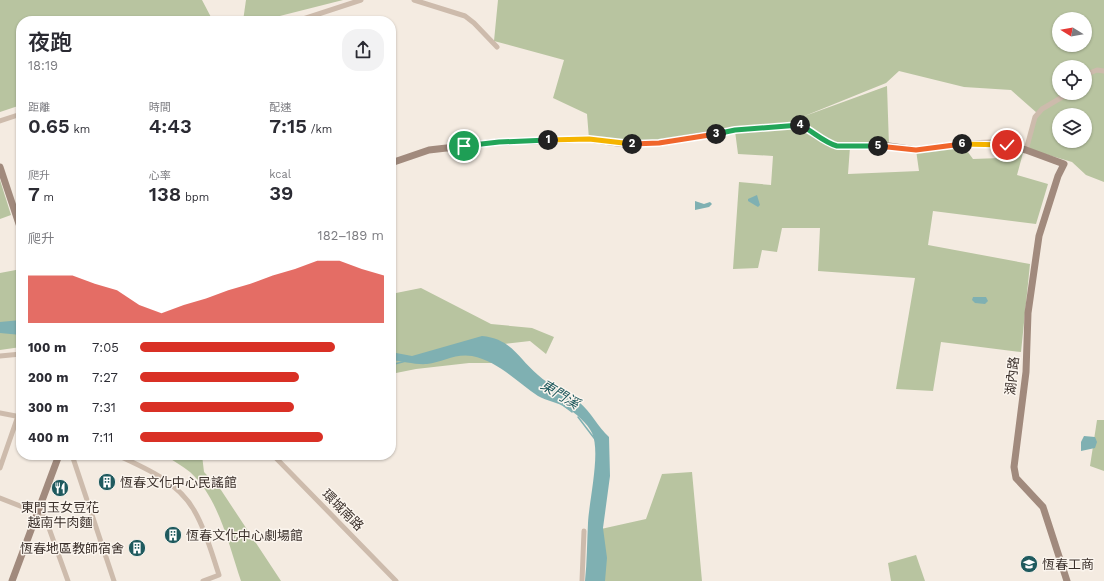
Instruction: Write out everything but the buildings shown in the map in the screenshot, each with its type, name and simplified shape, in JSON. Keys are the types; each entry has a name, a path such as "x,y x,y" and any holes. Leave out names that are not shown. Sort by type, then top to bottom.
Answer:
{"street":[{"path":"312,16 361,0"},
{"path":"414,0 465,16 474,22 497,47"},
{"path":"1092,72 1097,70 1104,71"},
{"path":"396,161 429,150 499,142 589,139 625,144 659,143 735,130 798,125 807,128 831,144 837,146 889,146 916,150 962,144 1000,143 1026,150 1035,117 1042,109 1057,100"},
{"path":"0,121 16,116"},
{"name":"湖內路","path":"1026,150 1064,164 1058,176 1039,236 1028,313 1026,372 1014,467 1016,478 1043,507 1067,581"},
{"path":"0,167 16,215"},
{"path":"0,356 16,354"},
{"path":"0,413 16,416"},
{"path":"0,468 16,427"},
{"path":"12,581 57,460"},
{"path":"74,460 114,581"},
{"path":"128,460 155,473 170,484 195,511 219,575 203,581"},
{"name":"環城南路","path":"278,460 396,581"},
{"path":"0,498 45,517 68,581"},
{"path":"582,581 584,532"}],"green space":[{"path":"0,0 202,0 210,16 16,16 16,107 0,112"},
{"path":"246,0 343,0 280,16 244,16"},
{"path":"498,0 1104,0 1104,182 1086,175 1072,162 1028,149 1037,113 1011,90 964,87 899,71 886,83 802,117 887,86 889,146 850,147 848,174 919,171 916,150 962,144 973,159 1000,158 1002,146 1023,153 1017,175 1048,184 1036,224 933,211 928,245 1030,264 1021,352 941,342 933,391 896,389 915,278 818,271 820,228 782,228 777,252 762,250 758,268 733,269 739,182 771,185 773,156 738,154 735,131 659,143 589,139 587,114 553,98 564,60 494,41"},
{"path":"0,180 11,215 0,219"},
{"path":"16,270 16,348 0,350 0,273"},
{"path":"421,288 491,324 532,328 554,337 546,354 530,341 496,345 492,363 469,363 416,369 396,373 396,293"},
{"path":"1097,420 1104,420 1104,471 1090,466"},
{"path":"172,460 203,460 204,472 221,490 281,581 241,581 222,523 209,495 190,472"},
{"path":"692,472 702,581 593,581 592,531 646,519 662,474"},
{"path":"916,555 925,581 891,581 888,563"}],"water":[{"path":"757,195 760,205 758,207 748,201 748,199"},
{"path":"695,201 704,204 710,202 712,204 709,207 695,210"},
{"path":"973,297 986,297 988,301 985,304 975,303 972,300"},
{"path":"16,320 16,335 0,333 0,322"},
{"path":"482,336 492,338 508,345 543,379 579,402 587,410 609,437 610,476 603,528 607,558 605,581 585,581 588,523 594,477 595,452 592,433 584,422 577,415 560,404 538,396 490,362 466,355 427,364 396,361 396,353 412,356"},
{"path":"1084,436 1095,437 1097,442 1095,448 1081,451 1081,442"}],"waterway":[{"name":"東門溪","path":"396,364 406,361"},
{"name":"東門溪","path":"523,383 531,389"},
{"name":"東門溪","path":"564,406 572,412"},
{"name":"東門溪","path":"578,417 594,438"}],"place":[{"name":"恆春文化中心民謠館","path":"107,482"},
{"name":"東門玉女豆花 越南牛肉麵","path":"60,488"},
{"name":"恆春文化中心劇場館","path":"173,535"},
{"name":"恆春地區教師宿舍","path":"137,548"},
{"name":"恆春工商","path":"1029,564"}],"route":[{"path":"464,146 499,142 559,139 589,139 625,144 659,143 735,130 798,125 807,128 831,144 837,146 889,146 916,150 962,144 1000,143 1007,145"}]}
